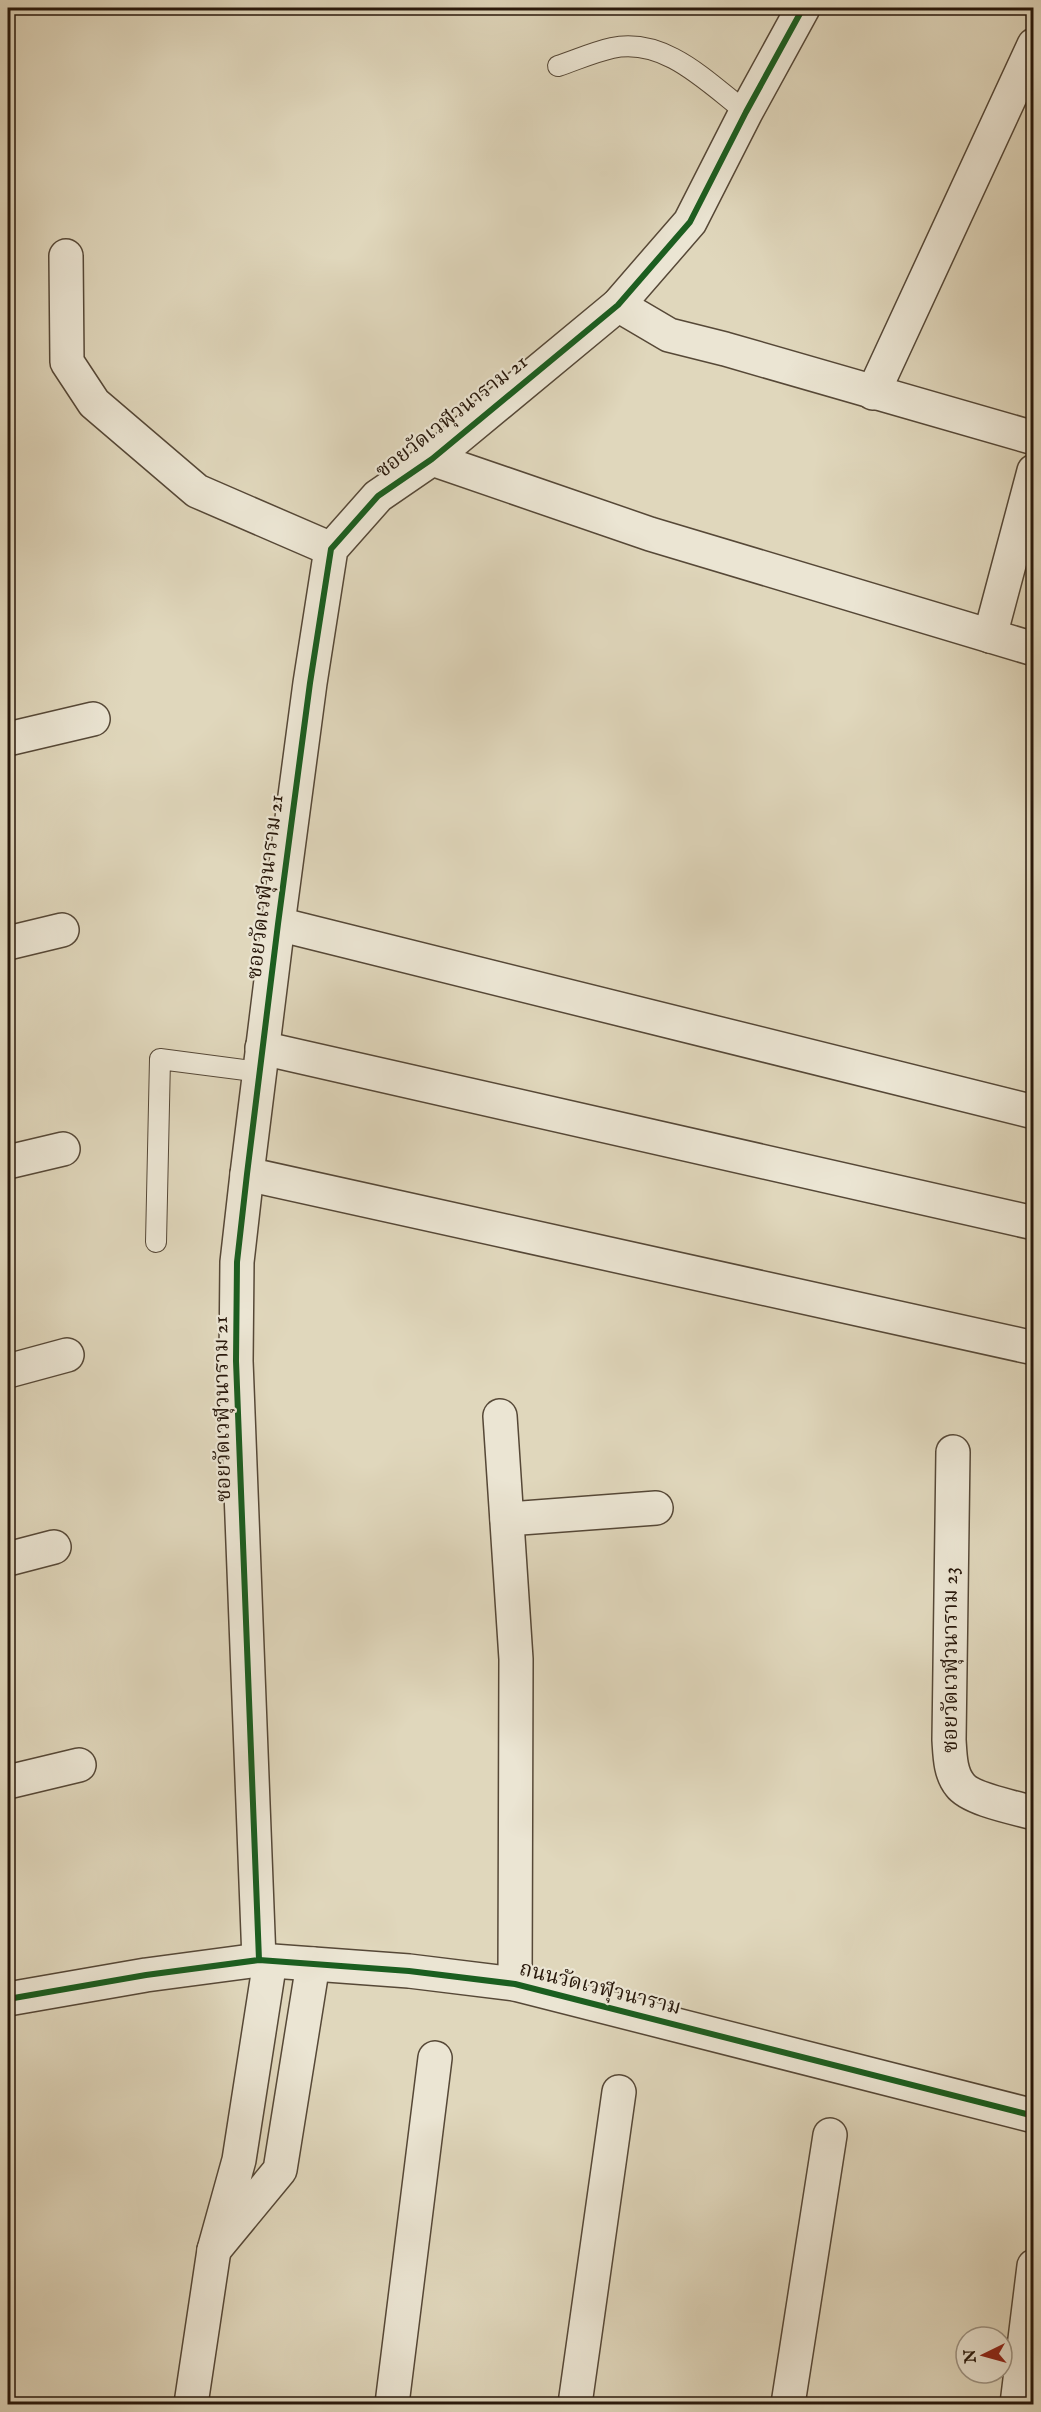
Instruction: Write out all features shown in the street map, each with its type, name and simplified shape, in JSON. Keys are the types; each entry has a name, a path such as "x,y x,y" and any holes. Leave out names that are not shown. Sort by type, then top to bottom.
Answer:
{"street":[{"name":"ซอยวัดเวฬุวนาราม 21","path":"191,2404 214,2250 239,2160 265,1961 236,1361 237,1262 278,924 331,549 378,496 432,459 618,304 690,222 746,112 803,8"},
{"path":"873,393 1034,45"},
{"path":"66,256 67,362 94,403 196,491 331,549"},
{"path":"618,304 669,336 725,349 1034,438"},
{"path":"432,459 650,534 1034,648"},
{"path":"990,636 1034,471"},
{"path":"8,739 93,719"},
{"path":"278,924 1034,1112"},
{"path":"8,943 62,930"},
{"path":"261,1060 1034,1223"},
{"path":"8,1162 63,1149"},
{"path":"247,1174 1034,1348"},
{"path":"8,1371 67,1355"},
{"path":"500,1416 516,1659 515,1984"},
{"name":"ซอยวัดเวฬุวนาราม 23","path":"953,1452 949,1740 951,1765 960,1786 981,1798 1034,1813"},
{"path":"507,1519 656,1508"},
{"path":"8,1559 54,1547"},
{"path":"8,1782 79,1765"},
{"name":"ถนนวัดเวฬุวนาราม","path":"8,1999 146,1975 265,1961 409,1971 515,1984 1034,2116"},
{"path":"214,2250 280,2170 314,1964"},
{"path":"392,2404 435,2058"},
{"path":"576,2404 619,2092"},
{"path":"788,2404 830,2135"},
{"path":"1017,2404 1034,2266"}],"lane":[{"path":"558,66 613,48 652,49 677,59 746,112"},
{"path":"156,1242 160,1059 261,1060"}],"cycle path":[{"path":"259,1960 236,1361 237,1262 278,924 310,683 331,549 378,496 432,459 618,305 690,222 746,112 803,8"},
{"path":"8,1999 146,1975 259,1960 409,1971 515,1984 1034,2116"}]}
